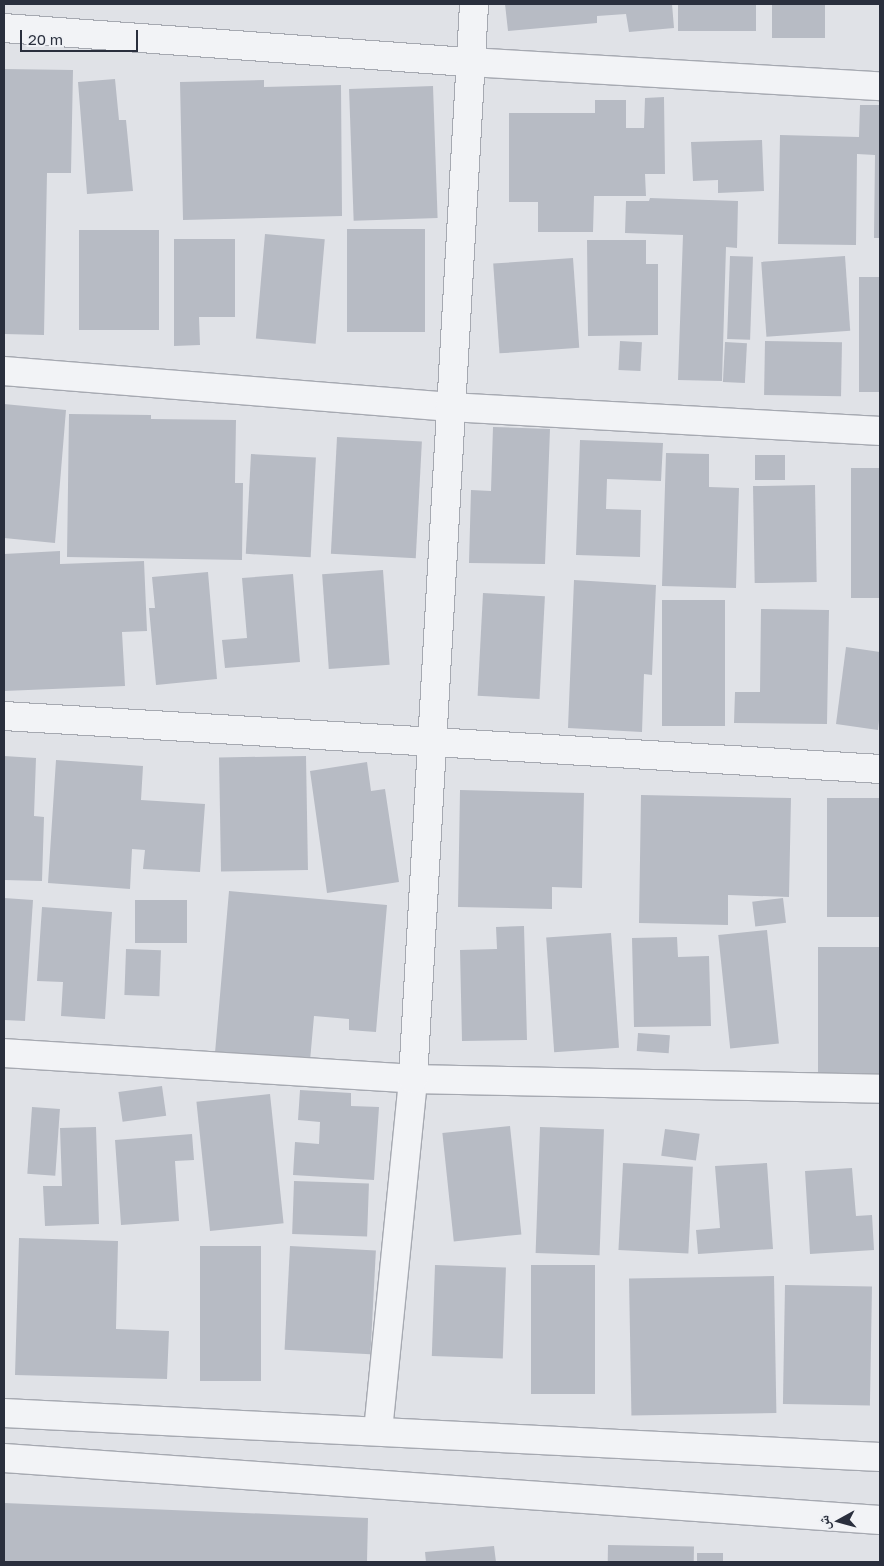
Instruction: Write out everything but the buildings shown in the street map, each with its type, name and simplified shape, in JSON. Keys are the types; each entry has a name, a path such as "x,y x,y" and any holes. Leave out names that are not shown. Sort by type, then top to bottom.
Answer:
{"street":[{"path":"378,1431 413,1079 474,4"},
{"path":"4,28 471,62 880,86"},
{"path":"4,371 450,407 880,431"},
{"path":"4,716 880,769"},
{"path":"4,1053 413,1079 880,1089"},
{"path":"4,1414 880,1457"},
{"path":"4,1458 880,1520"}]}
